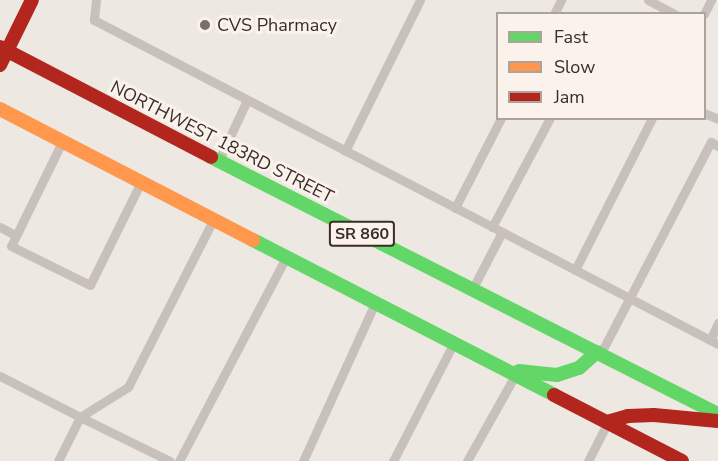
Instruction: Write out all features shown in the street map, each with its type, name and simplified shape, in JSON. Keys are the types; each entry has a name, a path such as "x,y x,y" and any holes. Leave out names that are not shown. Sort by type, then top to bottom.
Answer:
{"main road":[{"path":"0,65 4,49 32,0"},
{"name":"NORTHWEST 183RD STREET","path":"4,49 218,161 718,414"},
{"path":"0,109 682,461"},
{"path":"510,372 557,375 579,368 599,353"},
{"path":"608,422 628,416 654,415 718,421"}],"lane":[{"path":"96,0 94,20 714,342 718,323"},
{"path":"345,151 420,0"},
{"path":"648,0 670,12"},
{"path":"218,161 247,100"},
{"path":"455,208 500,120"},
{"path":"492,227 549,120"},
{"path":"575,270 651,120"},
{"path":"63,141 11,246 90,285 141,182"},
{"path":"599,353 711,142 718,146"},
{"path":"58,461 80,417 128,387 213,219"},
{"path":"0,227 15,235"},
{"path":"472,290 502,232"},
{"path":"179,461 286,256"},
{"path":"303,461 375,302"},
{"path":"393,461 454,343"},
{"path":"467,461 510,372"},
{"path":"0,376 170,461"},
{"path":"588,461 608,422"}],"traffic: fast":[{"path":"211,157 718,414"},
{"path":"253,240 554,395"},
{"path":"519,371 557,375 579,368 597,352"}],"traffic: slow":[{"path":"0,109 253,240"}],"traffic: jam":[{"path":"0,65 32,0"},
{"path":"0,47 211,157"},
{"path":"554,395 682,461"},
{"path":"607,422 628,416 654,415 718,421"}],"place":[{"name":"CVS Pharmacy","path":"205,25"}]}
